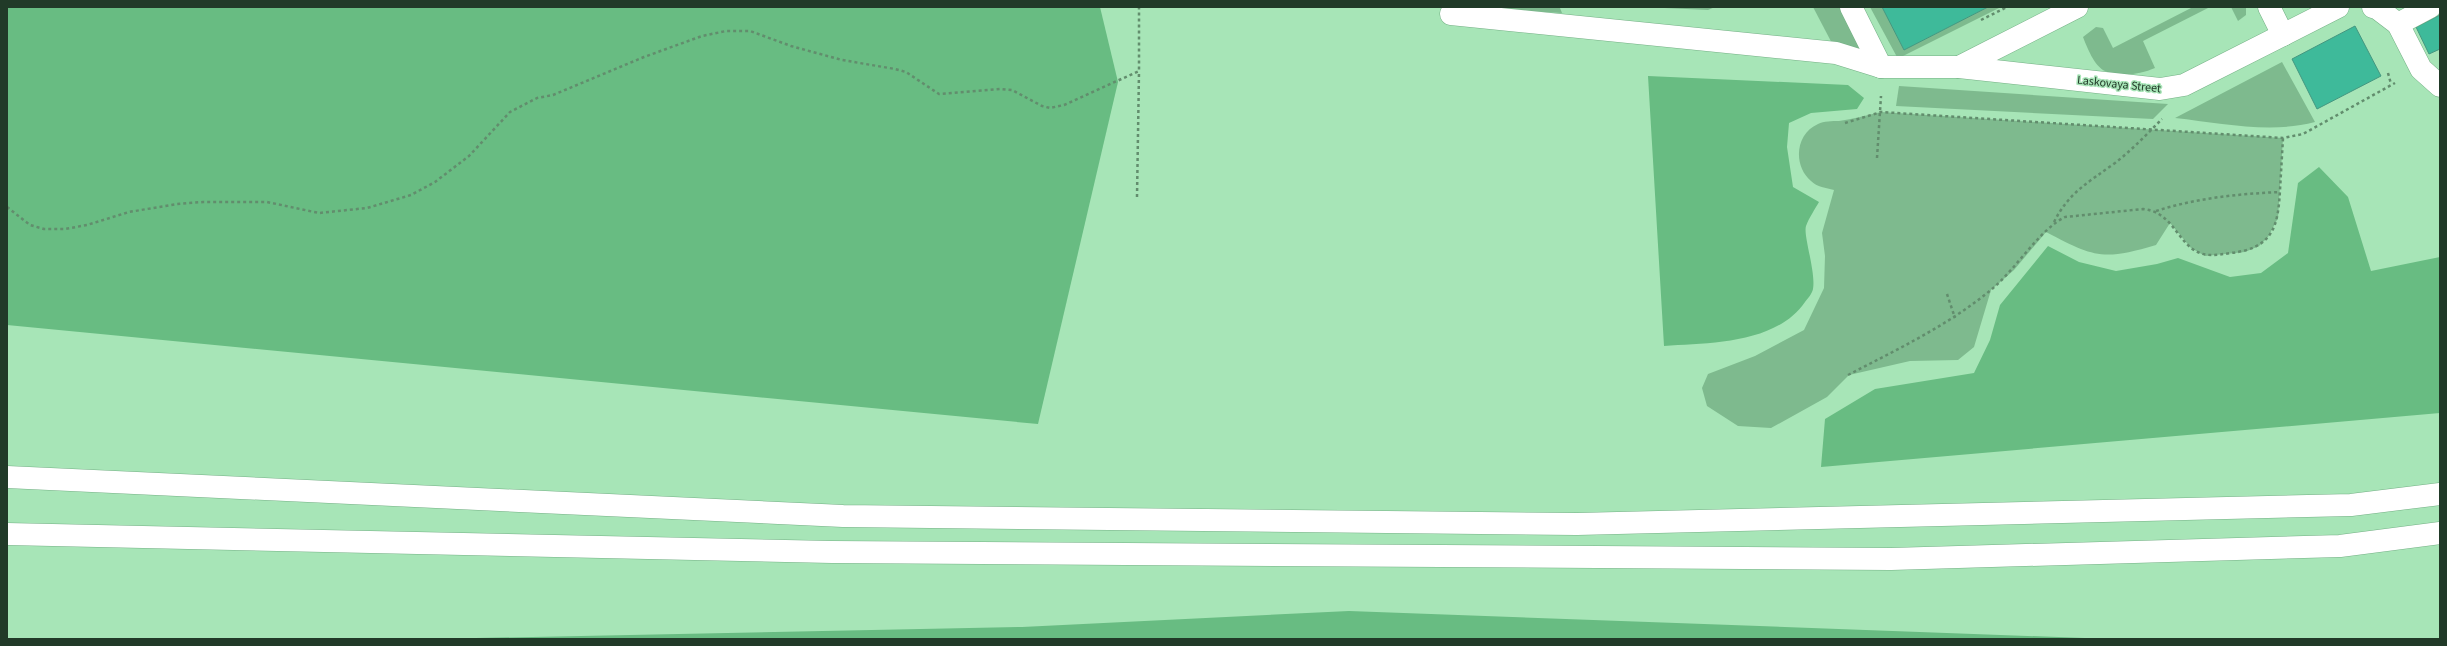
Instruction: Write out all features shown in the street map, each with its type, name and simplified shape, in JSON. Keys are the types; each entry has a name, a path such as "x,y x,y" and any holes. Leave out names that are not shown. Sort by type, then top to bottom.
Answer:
{"main road":[{"path":"1851,7 1881,67"},
{"path":"1960,67 2077,7"},
{"path":"2269,7 2283,35"},
{"name":"Laskovaya Street","path":"1453,9 1836,53 1881,67 1960,67 2168,88 2184,85 2338,7"},
{"path":"2373,7 2398,24 2421,70 2440,86"},
{"path":"2398,24 2430,7"},
{"path":"7,477 843,516 1561,524 2351,505 2440,494"},
{"path":"7,534 832,552 1891,559 2340,546 2440,533"}],"path":[{"path":"1137,197 1139,7"},
{"path":"7,207 30,225 44,229 65,229 87,226 130,212 196,202 259,202 319,213 367,208 411,195 435,182 469,156 510,112 522,105 571,88 644,57 690,42 702,36 726,31 750,31 791,46 842,60 906,72 939,94 1001,89 1012,90 1042,106 1050,108 1064,105 1139,71"},
{"path":"1845,123 1881,112 2283,138 2303,134 2421,70"},
{"path":"1877,158 1881,112"},
{"path":"1848,375 1955,318 2014,270 2054,223 2063,205 2077,190 2115,162 2153,130"},
{"path":"2156,211 2170,222 2191,248 2205,256 2245,252 2259,246 2272,231 2278,218 2283,138"},
{"path":"2054,223 2065,217 2085,214 2143,209 2156,211 2189,201 2212,197 2280,192"},
{"path":"1947,294 1955,318"}],"green space":[{"path":"7,7 1100,7 1118,82 1038,424 7,325"},
{"path":"1562,7 1560,8 1562,13 1477,8"},
{"path":"1643,7 1715,7 1708,10"},
{"path":"1813,7 1846,7 1863,45 1858,49 1835,49"},
{"path":"1870,7 1882,7 1904,50 1988,7 2001,7 1901,57 1897,57"},
{"path":"2193,7 2210,7 2143,41 2155,68 2143,72 2123,75 2111,73 2101,69 2094,61 2083,37 2096,27 2103,28 2113,48"},
{"path":"2231,7 2246,7 2246,15 2238,21"},
{"path":"2282,62 2315,122 2281,127 2263,127 2228,125 2175,118"},
{"path":"1648,76 1848,85 1864,98 1857,109 1811,113 1789,123 1787,147 1793,187 1819,202 1806,226 1806,237 1813,273 1813,289 1810,296 1793,316 1777,326 1760,334 1741,339 1701,344 1664,346"},
{"path":"1899,86 2168,104 2153,119 1896,106"},
{"path":"1881,112 2283,138 2278,218 2268,237 2259,246 2245,252 2205,256 2191,248 2170,223 2156,245 2110,255 2099,254 2076,247 2046,232 2014,270 1991,290 1974,347 1958,360 1910,361 1849,375 1827,397 1771,428 1738,426 1707,406 1702,388 1708,374 1755,356 1804,330 1824,288 1825,256 1822,233 1834,190 1816,185 1805,175 1799,159 1801,142 1810,129 1820,123 1839,121"},
{"path":"2319,167 2348,197 2371,271 2440,257 2440,413 1821,467 1825,419 1875,389 1974,373 1990,340 2000,305 2048,246 2079,262 2116,271 2157,264 2178,258 2230,277 2261,273 2288,253 2298,183"},
{"path":"1349,611 2111,639 429,639 1022,627"}],"building":[{"path":"1882,7 1988,7 1904,50"},
{"path":"2440,15 2440,49 2429,54 2416,27"},
{"path":"2355,26 2381,76 2317,109 2292,59"}]}
